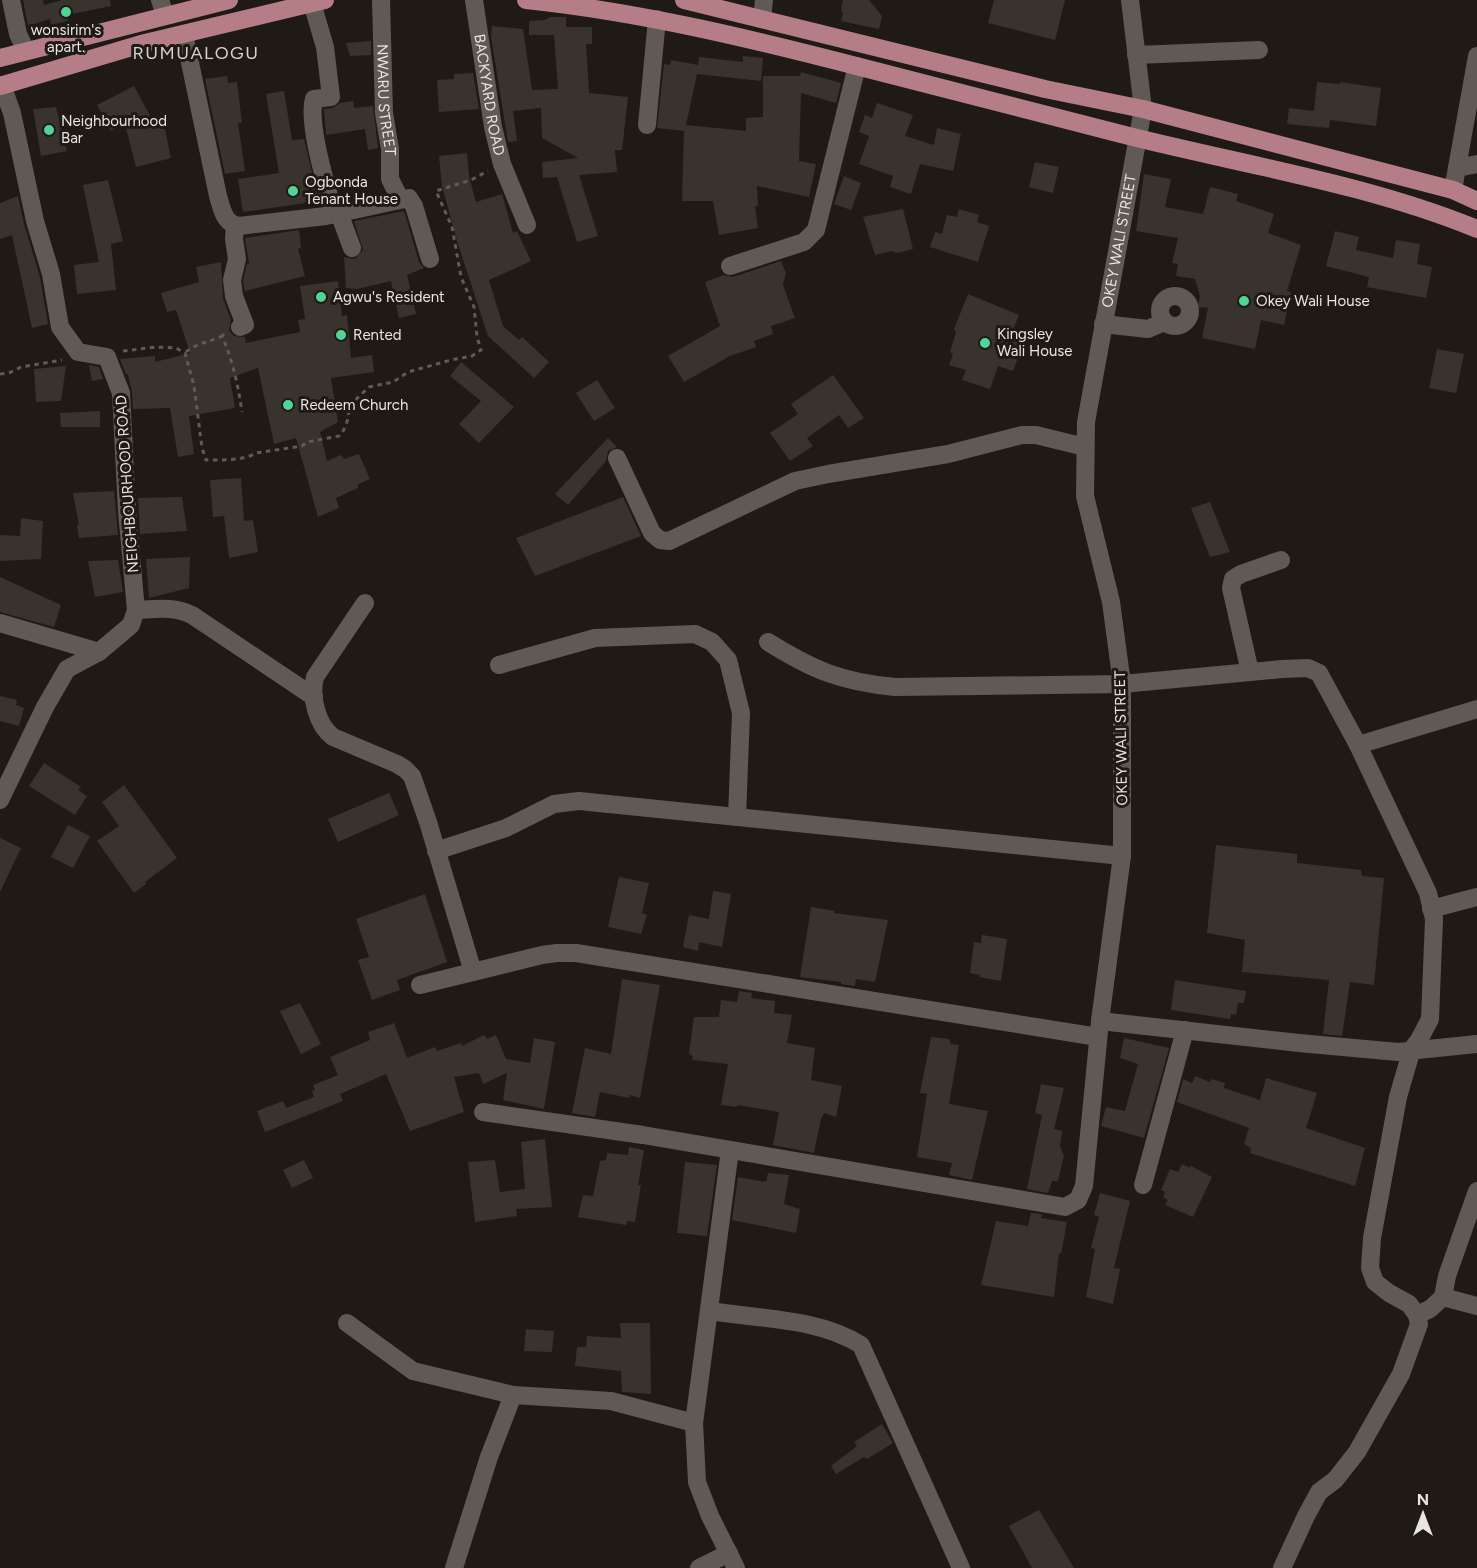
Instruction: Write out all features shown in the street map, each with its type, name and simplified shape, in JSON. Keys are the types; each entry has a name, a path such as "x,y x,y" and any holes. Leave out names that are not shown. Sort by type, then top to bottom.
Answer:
{"main road":[{"path":"0,58 163,8 229,0"},
{"path":"526,0 588,6 657,19 857,66 1137,138 1370,193 1444,215 1477,229"},
{"path":"684,0 1045,89 1143,109 1453,190 1477,201"},
{"path":"1,85 184,34 318,1"}],"street":[{"path":"11,0 18,34 26,51"},
{"name":"NWARU STREET","path":"381,0 384,113 390,149 390,179 400,199"},
{"name":"BACKYARD ROAD","path":"474,0 493,127 502,164"},
{"path":"762,19 764,0"},
{"name":"OKEY WALI STREET","path":"730,1150 1065,1207 1078,1200 1084,1186 1099,1029 1122,856 1122,684 1111,602 1085,496 1085,447 1086,422 1143,109 1130,0"},
{"path":"318,1 331,97 314,99 310,110 317,146 336,214 352,248"},
{"path":"647,125 657,19"},
{"path":"184,34 218,196 227,221 236,226 336,214 409,198 414,206 430,259"},
{"path":"1136,55 1259,50"},
{"path":"1453,190 1477,56"},
{"path":"730,266 804,242 816,230 857,66"},
{"path":"1,85 12,113 35,221 51,274 60,327 78,352 107,357"},
{"path":"502,164 527,225"},
{"path":"1457,168 1477,164"},
{"path":"236,226 234,239 237,259 232,280 234,296 245,326 240,327"},
{"path":"1103,324 1148,329 1164,322"},
{"name":"NEIGHBOURHOOD ROAD","path":"107,357 121,393 127,511 136,610"},
{"path":"617,458 652,533 660,540 669,541 795,481 948,454 1022,435 1036,435 1085,447"},
{"path":"1250,672 1231,588 1233,579 1241,573 1281,560"},
{"path":"365,603 315,677 314,697 321,723 326,732 333,737 397,764 412,776 473,972"},
{"path":"0,800 45,707 67,669 99,652 131,626 136,610 181,610 192,615 314,697"},
{"path":"0,623 99,652"},
{"path":"499,665 595,638 695,634 712,642 728,660 741,713 737,817"},
{"path":"768,642 806,665 863,684 894,687 1122,684 1308,668 1319,673 1358,745 1428,893 1434,919 1430,1019 1412,1049 1398,1097 1372,1238 1370,1268 1375,1282 1409,1304 1417,1315 1419,1324 1401,1374 1357,1452 1335,1480 1319,1492 1282,1568"},
{"path":"1358,745 1477,709"},
{"path":"436,851 506,828 554,804 579,801 1122,856"},
{"path":"1431,909 1477,897"},
{"path":"420,985 542,955 557,952 576,953 1099,1029 1185,1030 1398,1052 1477,1044"},
{"path":"1143,1185 1185,1030"},
{"path":"483,1112 730,1150 694,1423 698,1482 710,1516 732,1561 699,1568"},
{"path":"1417,1315 1430,1309 1443,1297 1450,1265 1477,1191"},
{"path":"1443,1297 1477,1306"},
{"path":"710,1311 800,1323 847,1336 861,1345 961,1568"},
{"path":"347,1323 413,1371 513,1395 611,1401 694,1423"},
{"path":"454,1568 489,1457 513,1395"}],"path":[{"name":"BACKYARD ROAD","path":"185,352 194,386 202,448 206,460 252,456 256,453 302,446 307,442 339,435 349,416 349,406 369,387 393,382 408,372 472,356 481,350 477,337 474,307 461,278 452,227 436,191 471,180 502,164"},
{"path":"107,357 126,350 156,347 176,348 185,352 198,344 210,342 240,327"},
{"path":"222,336 233,362 242,412"},
{"path":"0,374 88,355"}],"building":[{"path":"23,0 43,0 44,5 62,0 110,0 111,6 67,15 68,21 51,25 50,19 28,26"},
{"path":"843,0 869,0 882,16 879,29 841,21"},
{"path":"994,0 1065,0 1055,40 988,23"},
{"path":"550,17 566,17 566,27 592,27 592,44 586,44 589,93 628,97 622,150 615,150 617,172 579,175 598,236 577,242 557,177 543,178 542,162 578,158 542,138 541,108 513,111 517,141 508,142 491,37 492,26 523,29 532,90 558,89 554,35 529,35 529,21 545,20"},
{"path":"371,41 371,55 350,56 346,43"},
{"path":"743,56 763,58 761,81 697,74 686,125 746,131 746,118 763,117 763,76 800,76 801,72 841,83 836,103 801,93 799,161 816,164 809,197 757,186 758,206 755,206 758,228 719,235 713,201 682,201 684,131 657,128 664,64 670,65 671,60 698,65 699,57 743,62"},
{"path":"473,73 479,109 439,112 437,80 454,79 454,74"},
{"path":"227,76 228,83 237,82 242,123 238,123 245,171 225,174 205,79"},
{"path":"1317,82 1340,84 1340,82 1381,88 1376,126 1330,120 1329,128 1287,124 1289,108 1314,111"},
{"path":"134,86 156,127 164,125 171,158 136,167 125,124 111,131 97,105"},
{"path":"284,91 292,140 304,139 319,201 243,212 238,179 279,173 266,94"},
{"path":"353,101 354,108 373,106 378,148 368,150 365,129 326,135 324,109"},
{"path":"877,103 913,115 905,136 934,145 937,128 961,134 953,171 920,164 911,194 890,187 893,176 859,164 869,136 859,132 865,115 872,118"},
{"name":"Neighbourhood Bar","path":"56,107 67,151 41,156 33,109"},
{"path":"467,153 469,176 476,202 502,194 513,233 517,231 531,261 489,280 503,326 519,340 522,337 549,362 534,378 488,336 457,241 442,186 439,156"},
{"path":"1035,162 1059,167 1053,193 1029,187"},
{"path":"1144,174 1171,179 1165,207 1203,214 1210,187 1238,194 1236,201 1274,214 1268,233 1301,245 1287,291 1291,292 1284,325 1261,320 1255,349 1202,338 1208,308 1198,307 1200,296 1195,279 1176,276 1178,264 1172,263 1178,238 1136,231"},
{"path":"844,176 861,183 851,210 834,204"},
{"path":"108,180 123,241 111,244 116,290 77,294 74,265 99,262 83,185"},
{"path":"18,196 40,277 48,324 32,328 12,235 0,239 0,203"},
{"path":"903,209 913,249 875,255 863,217"},
{"path":"959,209 979,215 977,222 989,226 978,262 930,247 935,232 942,234 947,215 957,217"},
{"path":"404,211 419,262 424,268 407,275 416,314 399,318 391,281 357,289 346,288 344,257 355,259 363,250 354,221"},
{"path":"299,230 301,248 298,249 305,276 245,291 243,281 247,264 249,264 245,238"},
{"path":"1335,231 1359,237 1356,250 1393,258 1396,240 1420,244 1417,264 1432,267 1426,298 1367,287 1369,277 1326,266"},
{"path":"781,261 786,273 783,285 795,318 771,326 773,334 754,341 756,347 730,356 684,382 668,356 720,326 705,282 724,275 733,277"},
{"path":"221,262 223,298 231,320 229,331 234,336 245,337 246,343 300,332 298,320 305,319 300,286 338,281 342,316 347,315 351,358 372,355 374,372 331,378 338,422 320,432 327,461 341,455 344,459 359,454 370,479 358,484 358,488 336,498 339,508 318,517 296,438 274,444 258,368 230,378 235,408 189,416 194,454 178,457 170,408 133,409 128,374 120,359 155,356 155,362 190,353 176,310 167,312 161,293 199,282 196,267"},
{"name":"Kingsley Wali House","path":"968,294 1019,315 1011,335 1019,341 1018,345 1021,349 1013,371 998,366 990,389 962,380 966,370 949,365 953,354 950,352 956,332 954,329"},
{"path":"1437,349 1464,354 1456,393 1429,388"},
{"path":"461,362 514,407 479,443 459,424 481,401 450,376"},
{"path":"89,365 99,367 103,379 92,381"},
{"path":"66,366 61,401 36,402 34,369"},
{"path":"833,375 864,418 848,428 839,415 807,438 813,446 790,461 770,433 798,414 791,404"},
{"path":"597,380 615,408 594,421 576,393"},
{"path":"100,411 100,427 61,427 60,413"},
{"path":"608,438 617,447 608,451 606,461 568,505 555,494"},
{"path":"241,478 244,521 253,520 258,552 229,558 224,516 213,517 210,480"},
{"path":"114,491 118,535 79,538 73,493"},
{"path":"182,497 187,531 140,534 138,498"},
{"path":"623,497 641,536 535,576 516,538"},
{"path":"1210,502 1230,552 1210,557 1191,508"},
{"path":"21,518 43,521 41,559 0,561 0,535 20,536"},
{"path":"190,557 189,588 149,598 146,559"},
{"path":"118,560 123,592 95,597 88,561"},
{"path":"0,577 61,605 54,627 0,612"},
{"path":"0,696 17,700 16,705 24,708 19,726 0,721"},
{"path":"44,763 81,787 78,790 87,796 75,815 29,786"},
{"path":"124,785 177,858 134,893 97,841 119,826 102,802"},
{"path":"389,793 399,815 338,842 328,819"},
{"path":"68,825 90,836 73,868 51,857"},
{"path":"0,838 21,848 0,892"},
{"path":"1216,845 1297,854 1297,863 1361,870 1362,876 1384,878 1374,985 1350,982 1342,1036 1323,1034 1329,980 1242,972 1245,940 1207,933"},
{"path":"619,877 649,883 642,913 647,915 641,934 608,927"},
{"path":"713,891 731,894 722,947 699,942 698,951 683,947 689,915 709,919"},
{"path":"425,894 447,962 397,980 400,990 372,1000 358,960 369,957 356,919"},
{"path":"811,907 835,911 834,913 888,920 875,982 856,979 855,986 800,977"},
{"path":"982,935 1007,939 1001,981 970,973 974,942 981,943"},
{"path":"622,979 660,985 640,1098 600,1092 595,1117 572,1113 585,1048 611,1054"},
{"path":"1175,980 1246,991 1244,1003 1238,1003 1236,1015 1231,1014 1230,1019 1171,1010"},
{"path":"739,991 752,993 751,998 775,1001 774,1013 792,1015 787,1043 815,1048 811,1080 842,1086 836,1117 824,1113 821,1119 814,1153 773,1145 779,1112 738,1105 737,1107 721,1105 728,1064 692,1060 693,1056 689,1054 694,1017 719,1017 721,1000 737,1002"},
{"path":"300,1003 321,1044 301,1054 280,1011"},
{"path":"394,1023 407,1058 435,1047 437,1051 461,1043 462,1046 484,1035 487,1039 496,1035 506,1059 530,1063 534,1038 555,1042 544,1109 503,1100 507,1073 483,1084 479,1073 454,1077 464,1112 410,1131 386,1074 340,1094 343,1101 265,1132 257,1111 283,1101 286,1108 314,1097 313,1085 338,1075 330,1057 370,1040 368,1032"},
{"path":"931,1037 949,1039 951,1044 959,1045 949,1104 988,1111 972,1180 949,1175 952,1163 917,1157 927,1094 920,1093"},
{"path":"1124,1038 1169,1048 1144,1138 1101,1126 1106,1107 1125,1111 1138,1064 1120,1058"},
{"path":"1195,1076 1210,1082 1212,1079 1225,1083 1224,1088 1260,1100 1266,1078 1317,1093 1306,1128 1365,1148 1355,1186 1250,1153 1251,1148 1244,1144 1249,1128 1177,1102 1183,1079 1192,1083"},
{"path":"1041,1084 1064,1088 1054,1129 1062,1131 1060,1146 1064,1156 1058,1181 1052,1181 1048,1193 1027,1189 1042,1115 1035,1113"},
{"path":"545,1139 552,1207 516,1209 517,1216 475,1222 468,1162 495,1160 500,1192 525,1189 521,1142"},
{"path":"629,1147 644,1150 635,1222 627,1221 626,1225 578,1217 583,1195 593,1196 600,1161 606,1160 607,1153 628,1155"},
{"path":"304,1160 313,1178 292,1188 283,1170"},
{"path":"685,1162 717,1165 707,1236 677,1233"},
{"path":"1182,1164 1212,1177 1193,1217 1165,1205 1168,1200 1163,1197 1165,1192 1161,1190 1170,1169 1178,1172"},
{"path":"768,1173 789,1175 784,1204 800,1209 796,1233 732,1220 738,1177 766,1182"},
{"path":"1100,1193 1130,1201 1114,1268 1120,1269 1113,1304 1086,1297 1095,1249 1091,1248 1099,1217 1094,1215"},
{"path":"1031,1213 1042,1214 1041,1218 1067,1222 1061,1254 1059,1253 1054,1297 981,1285 996,1221 1028,1226"},
{"path":"620,1323 650,1323 651,1394 622,1392 621,1371 575,1366 577,1347 586,1347 587,1336 621,1338"},
{"path":"526,1329 554,1331 552,1352 524,1351"},
{"path":"882,1424 893,1443 836,1474 831,1466 857,1446 854,1442"},
{"path":"1039,1510 1074,1568 1032,1568 1009,1526"}],"place":[{"name":"wonsirim's apart.","path":"66,12"},
{"name":"Neighbourhood Bar","path":"49,130"},
{"name":"Ogbonda Tenant House","path":"293,191"},
{"name":"Agwu's Resident","path":"321,297"},
{"name":"Okey Wali House","path":"1244,301"},
{"name":"Rented","path":"341,335"},
{"name":"Kingsley Wali House","path":"985,343"},
{"name":"Redeem Church","path":"288,405"}],"district":[{"name":"RUMUALOGU","path":"196,53"}]}
